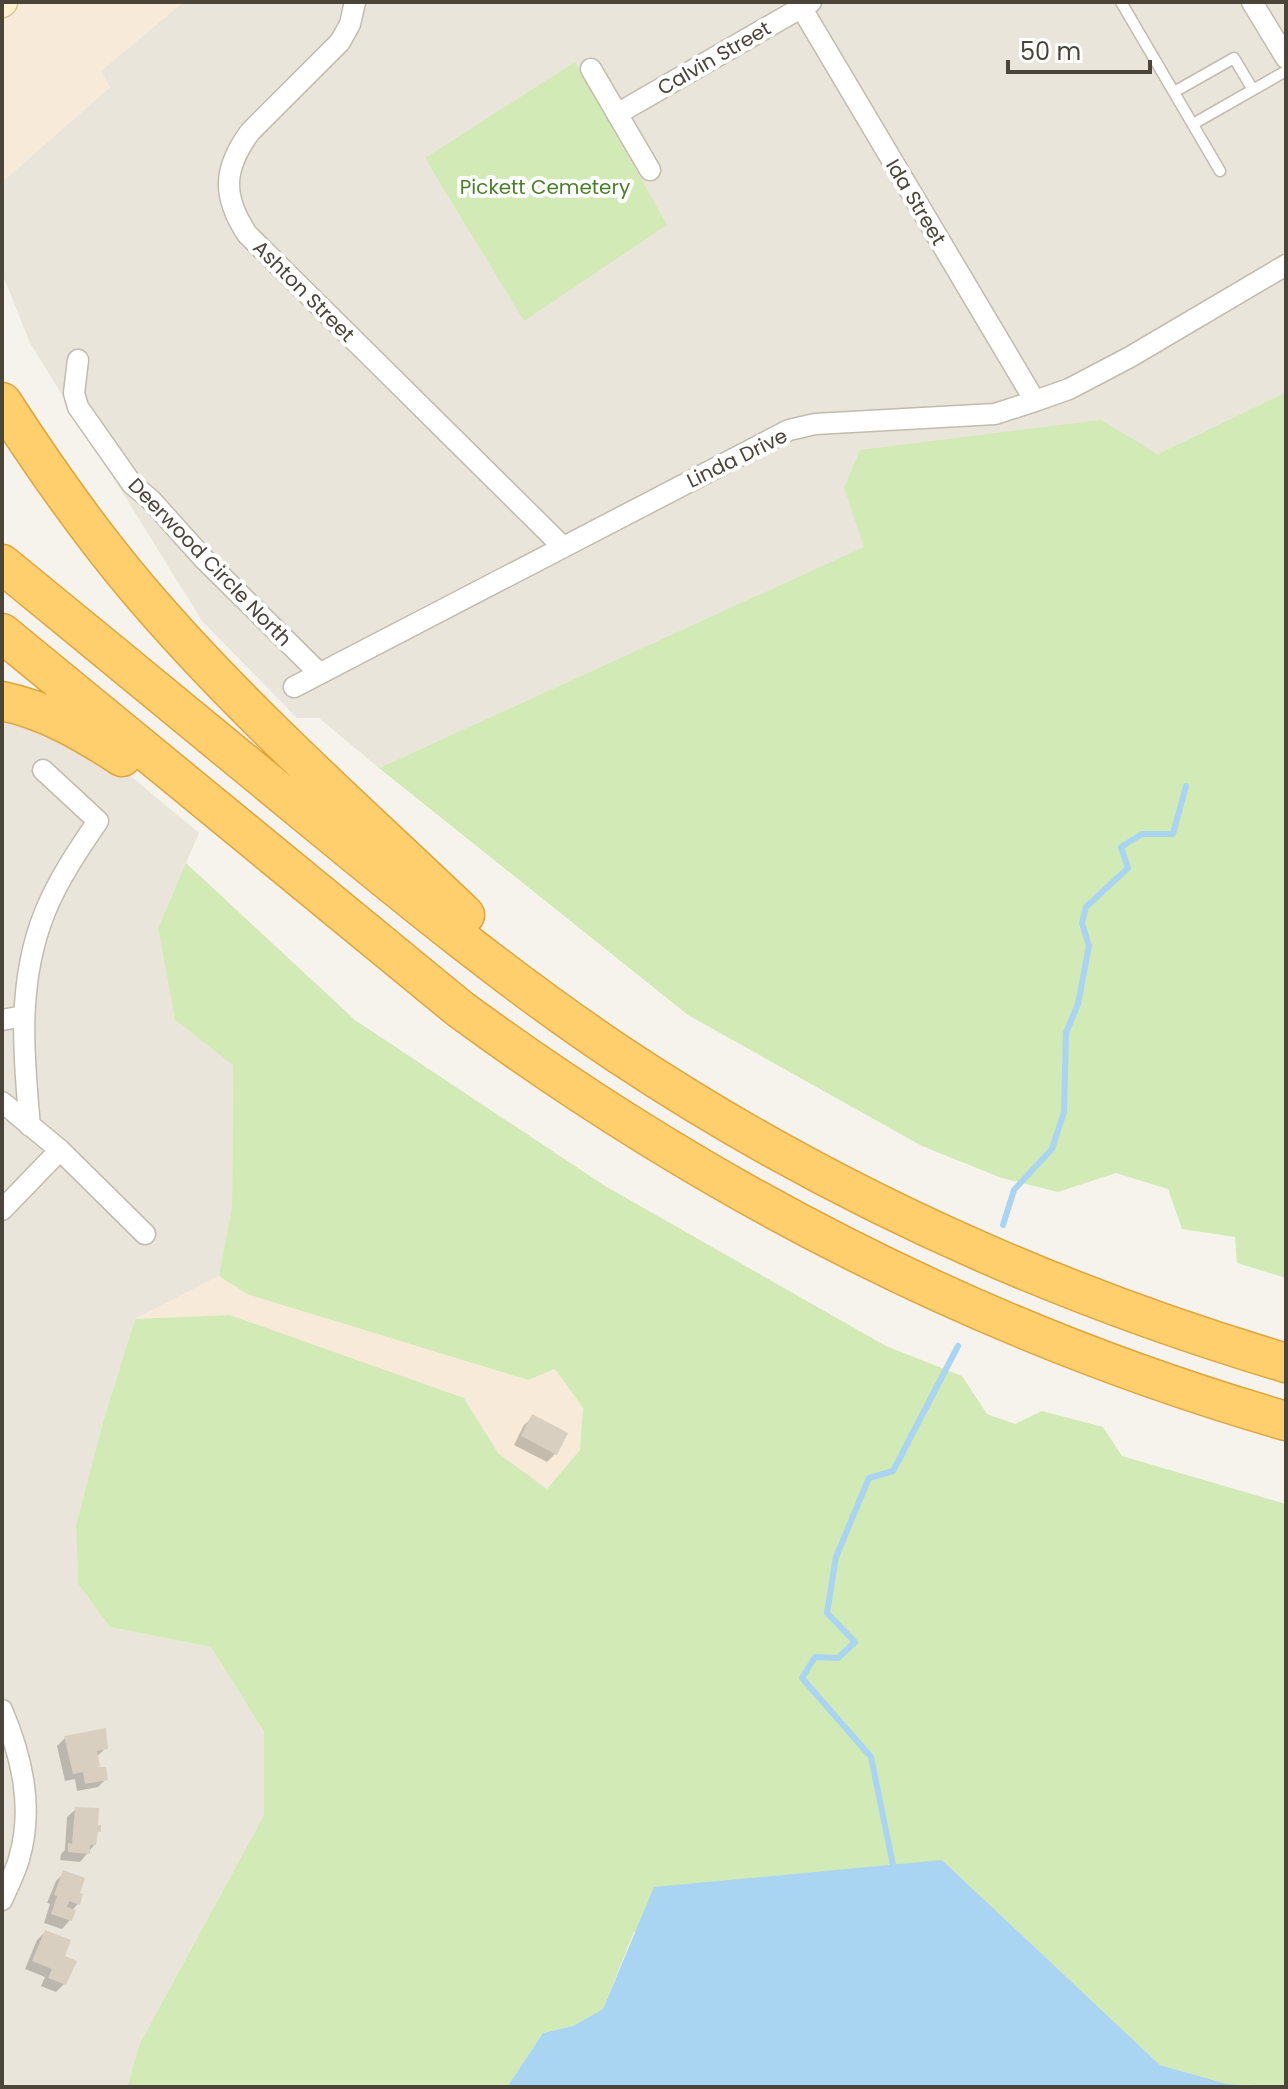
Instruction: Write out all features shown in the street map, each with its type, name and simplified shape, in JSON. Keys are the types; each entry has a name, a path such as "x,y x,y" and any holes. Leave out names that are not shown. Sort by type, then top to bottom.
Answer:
{"highway":[{"path":"2,402 41,462 107,552 237,697 483,931 622,1056"},
{"path":"2,564 448,930 622,1056 787,1155 859,1194 985,1254 1125,1310 1286,1363"},
{"path":"2,633 427,983 514,1049 629,1126 810,1231 933,1291 1061,1346 1139,1375 1286,1421"},
{"path":"2,701 42,712 93,738 278,861"}],"street":[{"name":"Ashton Street","path":"355,2 350,24 340,42 250,132 238,149 228,181 230,201 247,234 562,546"},
{"path":"1252,2 1286,58"},
{"name":"Calvin Street","path":"617,114 803,4"},
{"name":"Ida Street","path":"803,4 1035,401"},
{"path":"591,69 650,170"},
{"name":"Linda Drive","path":"294,687 789,430 815,424 995,414 1035,401 1069,389 1130,357 1286,265"},
{"name":"Deerwood Circle North","path":"78,360 74,393 78,407 132,484 319,673"},
{"path":"30,1126 23,1053 27,980 45,912 62,878 98,821 43,770"},
{"path":"2,1020 23,1016"},
{"path":"2,1102 60,1150 145,1234"},
{"path":"2,1210 60,1150"},
{"path":"2,1710 15,1740 22,1770 25,1826 19,1858 2,1900"}],"lane":[{"path":"1121,2 1220,171"},
{"path":"1174,92 1234,58 1253,90"},
{"path":"1193,124 1286,71"}],"shaded area":[{"path":"19,2 183,2 101,71 110,87 2,182 2,18"},
{"path":"183,2 1286,2 1286,392 1158,454 1101,421 844,488 865,547 379,768 319,718 297,718 202,621 30,343 2,273 2,182 110,87 100,72"},
{"path":"2,710 103,753 199,833 158,928 175,1020 233,1064 232,1206 219,1276 135,1319 103,1422 76,1525 78,1584 110,1627 211,1647 264,1732 264,1815 140,2043 127,2087 2,2087"},
{"path":"219,1276 247,1294 528,1380 555,1369 583,1408 580,1450 547,1489 498,1453 464,1398 230,1315 135,1319"}],"green space":[{"name":"Pickett Cemetery","path":"575,62 667,225 524,321 425,158"},
{"path":"1286,392 1286,1278 1237,1263 1235,1237 1182,1229 1168,1189 1116,1173 1058,1192 1002,1178 922,1146 688,1015 379,768 864,547 844,488 860,450 1101,420 1158,454"},
{"path":"186,863 355,1020 605,1186 886,1346 962,1376 987,1414 1015,1424 1042,1411 1103,1427 1122,1456 1286,1504 1286,2086 1227,2084 1160,2065 942,1860 634,1932 603,2009 573,2026 543,2033 507,2087 127,2087 140,2043 264,1815 264,1732 211,1647 110,1627 78,1584 76,1525 103,1422 135,1319 230,1315 464,1398 498,1453 547,1489 580,1450 583,1408 555,1369 528,1380 247,1294 219,1276 232,1206 233,1065 175,1020 158,928"}],"water":[{"path":"942,1860 1160,2065 1227,2084 1286,2087 507,2087 543,2033 573,2026 603,2009 654,1887"}],"building":[{"path":"532,1414 568,1433 557,1455 521,1436"},
{"path":"106,1728 108,1749 97,1751 100,1766 95,1767 106,1767 108,1780 85,1784 83,1772 73,1774 64,1736"},
{"path":"75,1807 99,1808 98,1825 101,1825 101,1832 98,1831 96,1845 90,1845 90,1854 68,1852 68,1843 72,1844"},
{"path":"63,1870 85,1878 80,1905 69,1901 67,1907 76,1910 72,1921 51,1914"},
{"path":"45,1930 71,1940 65,1956 77,1961 66,1985 48,1978 52,1969 32,1961"}],"waterway":[{"path":"1003,1225 1014,1190 1052,1149 1064,1112 1066,1033 1078,1004 1089,946 1082,923 1086,907 1128,868 1121,847 1142,834 1173,834 1186,786"},
{"path":"893,1865 871,1757 802,1678 815,1657 838,1658 855,1642 827,1613 836,1557 869,1478 893,1471 958,1346"}]}
